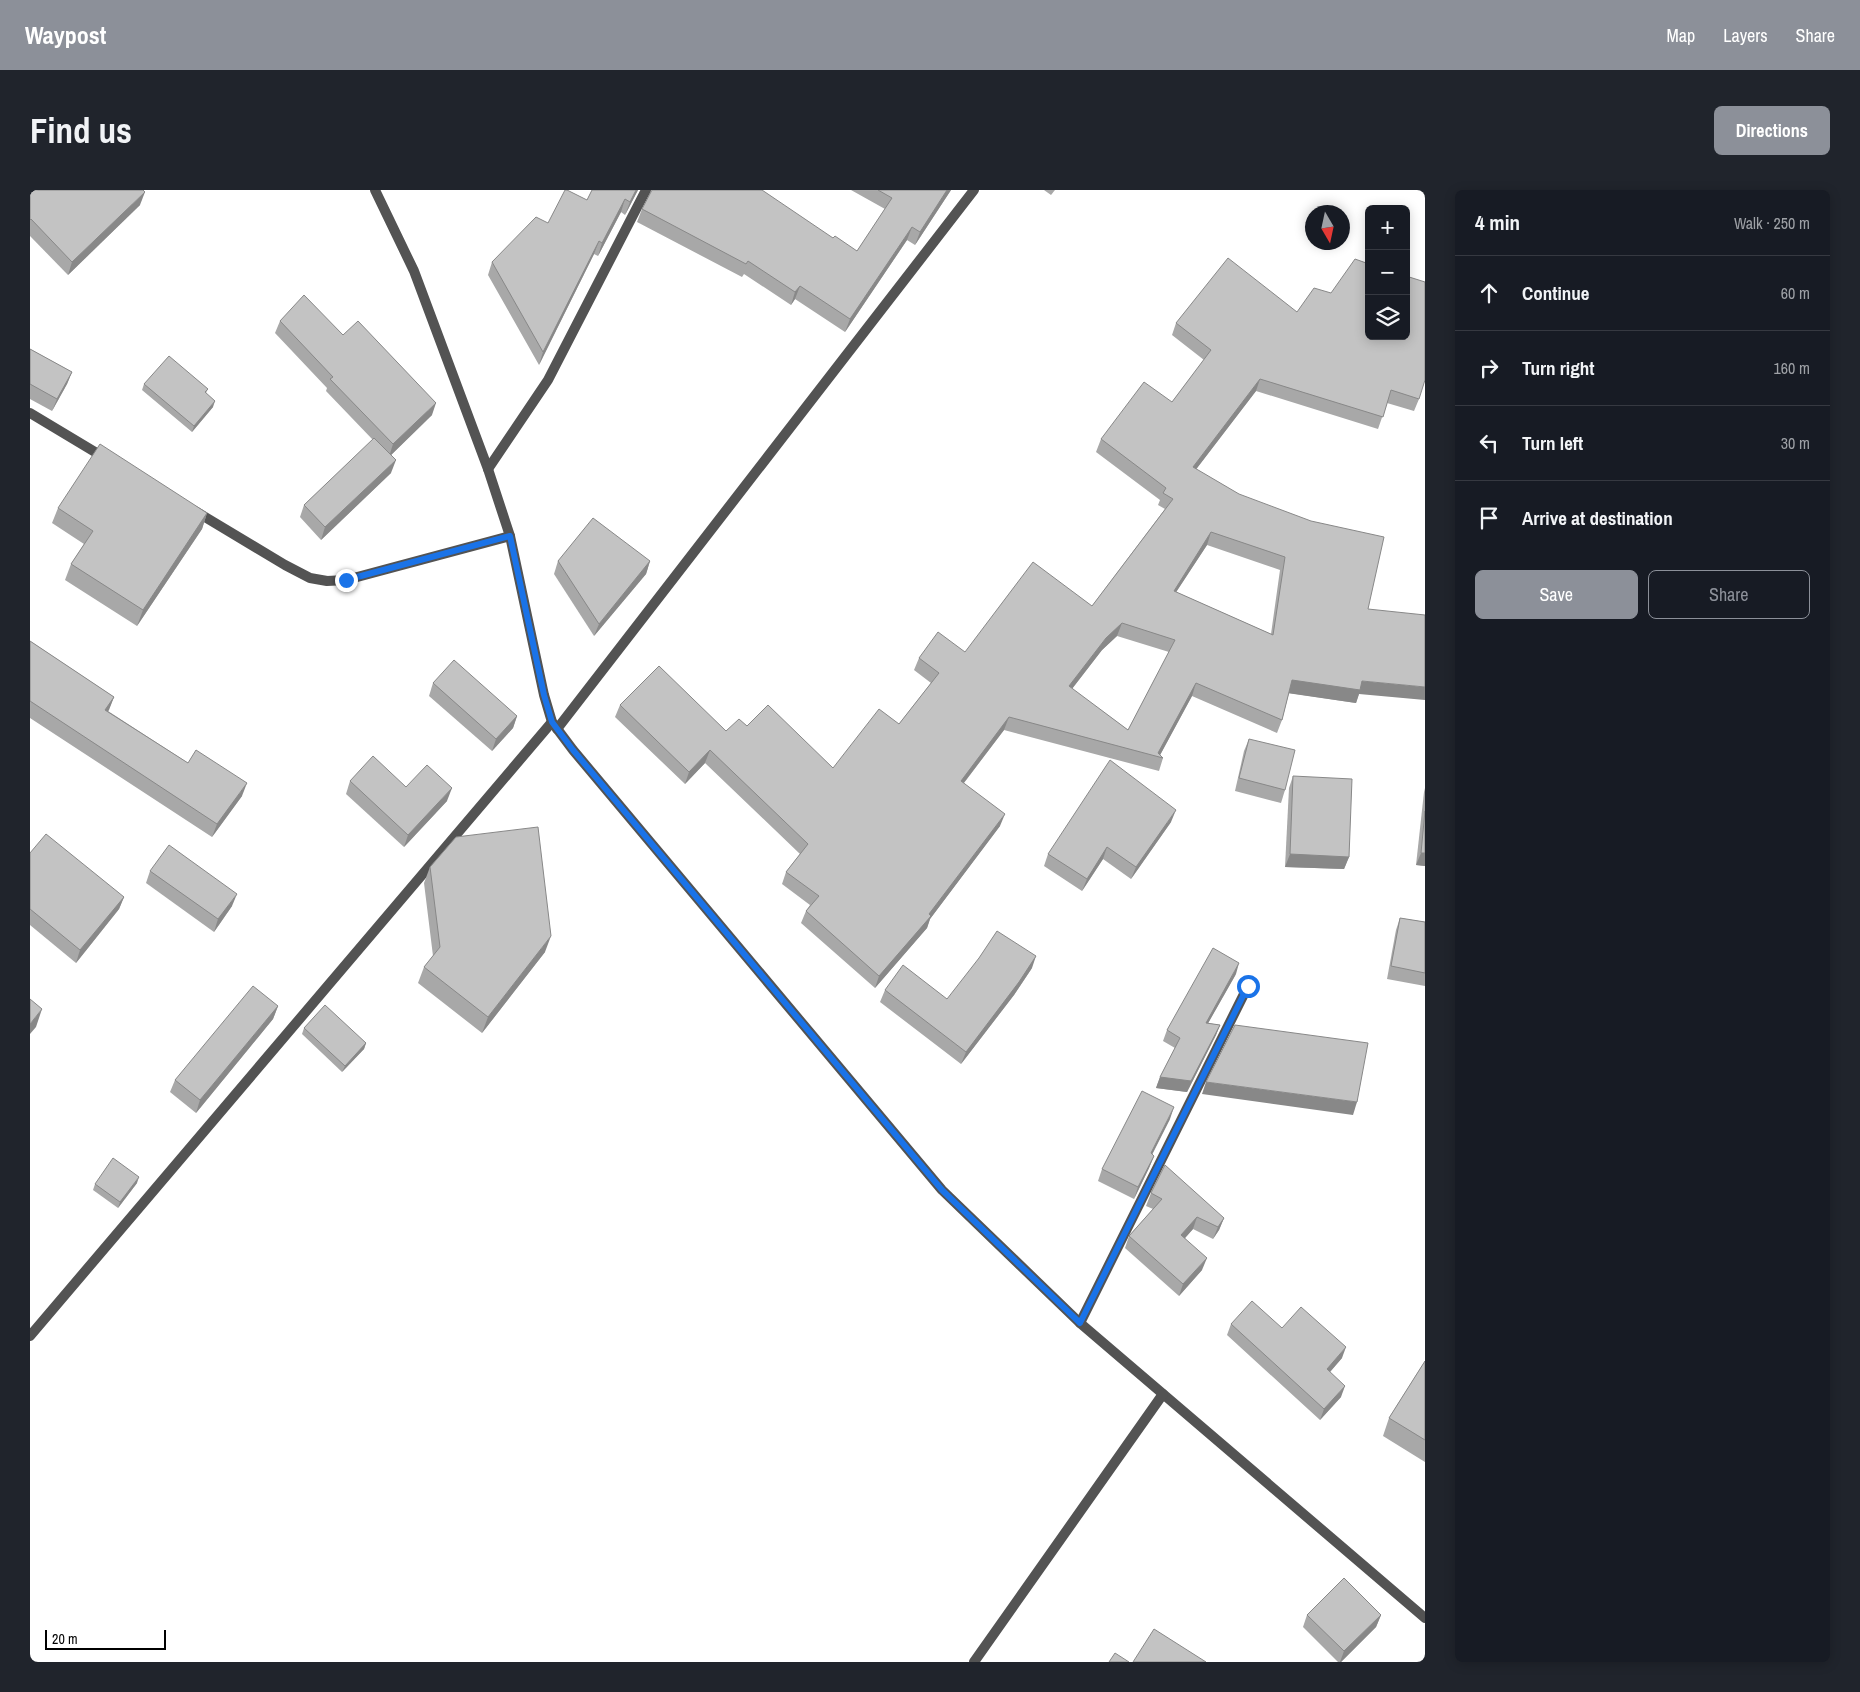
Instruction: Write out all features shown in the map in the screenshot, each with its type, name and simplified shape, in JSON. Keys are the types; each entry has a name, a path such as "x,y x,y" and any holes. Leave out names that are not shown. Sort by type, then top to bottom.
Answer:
{"street":[{"path":"375,190 414,271 488,469 510,536 544,695 554,725 942,1190 1080,1323 1425,1618"},
{"path":"488,469 548,380 646,190"},
{"path":"30,1336 554,725 974,190"},
{"path":"30,413 115,464"},
{"path":"183,504 285,565 310,578 327,581 346,580 510,536"},
{"path":"1080,1323 1248,986"},
{"path":"974,1662 1163,1394"}],"building":[{"path":"30,190 143,190 145,192 72,262 30,220"},
{"path":"565,190 587,200 592,190 636,190 630,202 625,199 602,243 599,241 543,352 492,262 536,217 548,223"},
{"path":"652,190 762,190 833,238 835,236 857,251 892,198 878,190 947,190 920,232 912,227 850,319 800,286 795,292 748,261 746,264 642,209"},
{"path":"1228,258 1297,312 1314,288 1331,293 1355,259 1365,263 1365,340 1410,340 1410,277 1425,282 1425,380 1419,399 1391,390 1383,417 1260,379 1193,467 1239,494 1311,521 1384,537 1368,609 1425,615 1425,687 1362,681 1360,690 1292,680 1282,720 1196,683 1158,753 1163,758 1009,717 961,781 1005,814 929,914 931,916 879,976 806,911 819,896 786,872 808,844 710,750 689,772 620,705 659,666 726,731 739,719 747,726 768,705 833,768 879,709 899,724 939,673 919,658 938,632 965,652 1033,562 1092,606 1173,499 1163,493 1166,488 1101,439 1144,382 1172,402 1211,350 1176,323","holes":["1211,532 1285,557 1273,635 1174,591","1122,623 1175,640 1128,730 1069,686 1106,638"]},
{"path":"304,295 343,335 358,321 436,403 393,444 330,379 333,377 280,321"},
{"path":"30,349 72,372 57,399 30,384"},
{"path":"169,356 208,389 205,392 215,401 194,426 144,384"},
{"path":"374,438 396,460 325,527 304,505"},
{"path":"100,444 207,513 143,610 71,564 93,531 58,508"},
{"path":"593,518 650,561 599,624 558,561"},
{"path":"30,641 114,697 105,710 188,763 196,750 247,783 217,824 30,701"},
{"path":"454,660 517,716 496,739 433,683"},
{"path":"1249,739 1295,750 1285,790 1239,778"},
{"path":"373,756 406,787 427,765 452,788 408,835 350,781"},
{"path":"1110,760 1176,810 1136,867 1107,847 1087,879 1048,854"},
{"path":"1293,776 1352,779 1349,857 1290,854"},
{"path":"1425,811 1425,853 1421,853"},
{"path":"538,827 551,936 488,1017 424,967 440,947 430,867 456,837"},
{"path":"46,834 124,897 80,950 30,909 30,853"},
{"path":"169,845 237,894 218,919 150,871"},
{"path":"1400,918 1425,922 1425,973 1391,966"},
{"path":"997,931 1036,956 1019,982 966,1052 885,990 903,965 947,999"},
{"path":"1213,948 1239,963 1206,1023 1220,1025 1191,1081 1160,1077 1180,1038 1167,1030"},
{"path":"253,986 278,1006 200,1100 175,1080"},
{"path":"30,999 42,1009 30,1024"},
{"path":"325,1005 366,1043 345,1066 304,1028"},
{"path":"1235,1025 1368,1043 1357,1102 1206,1082"},
{"path":"1142,1091 1174,1107 1151,1153 1154,1156 1138,1187 1102,1169"},
{"path":"113,1158 139,1177 120,1202 95,1184"},
{"path":"1165,1165 1224,1218 1218,1227 1197,1217 1181,1235 1207,1258 1183,1284 1129,1236 1162,1199 1151,1193"},
{"path":"1252,1301 1282,1328 1301,1307 1346,1347 1327,1369 1345,1386 1324,1409 1231,1324"},
{"path":"1425,1361 1425,1440 1389,1418"},
{"path":"1344,1578 1381,1615 1344,1651 1307,1615"},
{"path":"1154,1629 1206,1662 1133,1662"},
{"path":"1115,1653 1129,1662 1109,1662"}],"route":[{"path":"346,580 510,536 544,695 552,722 573,750 942,1190 1080,1323 1248,986"}]}
